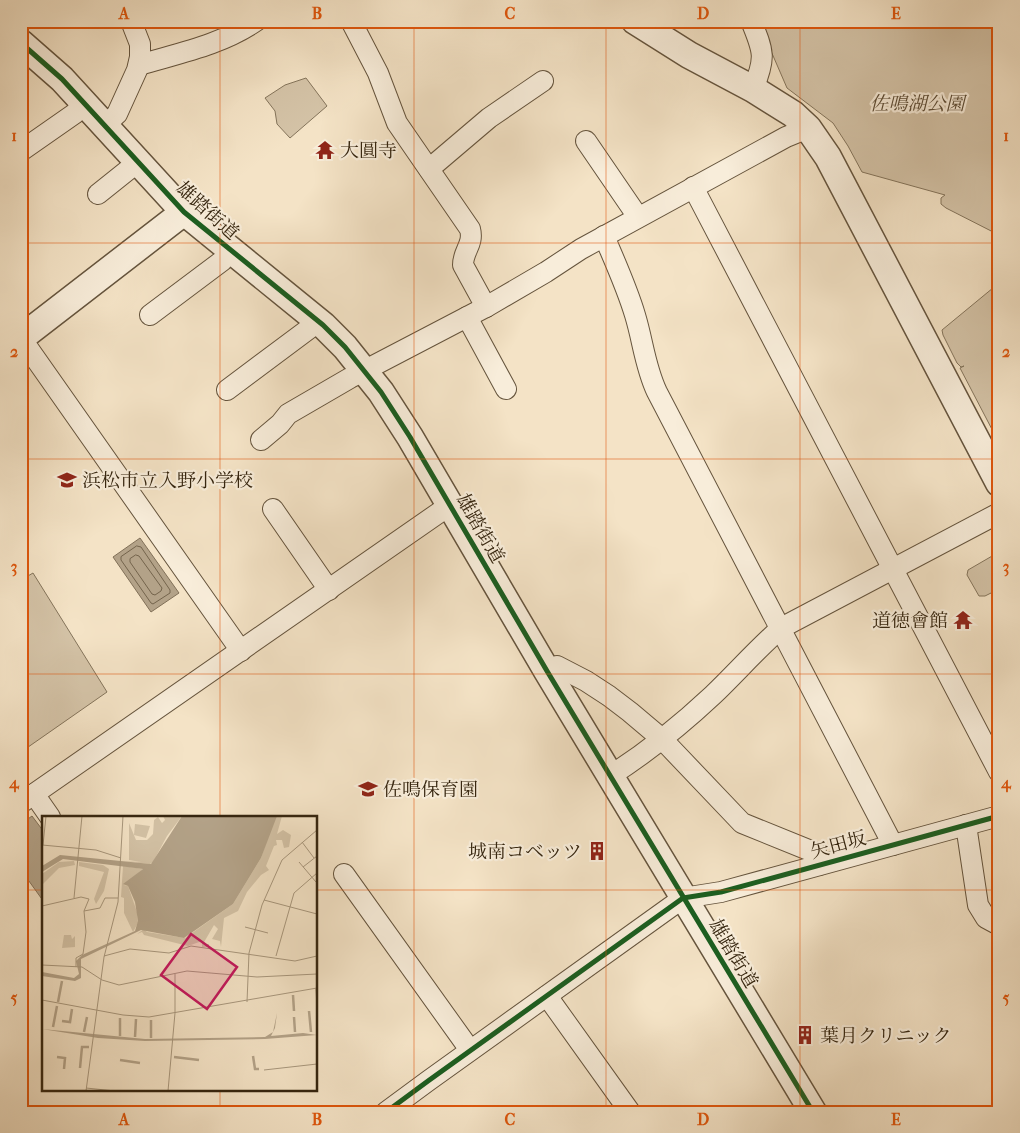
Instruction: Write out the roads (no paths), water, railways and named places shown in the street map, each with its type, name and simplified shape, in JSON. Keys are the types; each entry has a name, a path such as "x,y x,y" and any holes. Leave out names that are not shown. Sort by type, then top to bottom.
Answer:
{"street":[{"path":"105,126 117,114 139,65 140,44 131,21"},
{"path":"139,65 209,45 239,32 256,21"},
{"path":"351,21 378,73 397,123 470,229 472,237 464,257 464,265 486,307"},
{"path":"636,21 689,55 753,89 793,114 808,128 828,157 999,483"},
{"path":"751,21 762,51 763,63 753,89"},
{"name":"雄踏街道","path":"21,43 62,80 184,212 317,320 345,347 365,370 397,414 547,672 813,1112"},
{"path":"429,169 489,118 543,81"},
{"path":"21,151 74,114 85,104"},
{"path":"261,440 280,424 288,414 365,370 486,307 604,236 693,187 786,137 808,128"},
{"path":"586,141 638,218"},
{"path":"98,194 138,162"},
{"path":"693,187 999,772"},
{"path":"184,212 21,338 241,651"},
{"path":"604,236 620,272 635,314 652,382 893,845"},
{"path":"150,315 222,261 231,250"},
{"path":"467,317 506,389"},
{"path":"227,390 310,328 317,320"},
{"path":"49,816 28,798 450,505"},
{"path":"273,509 329,590"},
{"path":"610,776 662,739 712,696 756,650 781,628 999,513"},
{"path":"547,672 556,666 586,681 609,696 662,739 742,823 816,853 819,865"},
{"name":"矢田坂","path":"684,898 721,892 999,816"},
{"path":"966,825 978,905 986,918 999,925"},
{"path":"344,874 470,1050"},
{"path":"386,1112 684,898"},
{"path":"546,996 630,1112"}],"water":[{"path":"140,538 179,593 151,612 113,557"},
{"path":"32,816 42,829 42,899 21,870 21,824"}],"place":[{"name":"大圓寺","path":"325,150"},
{"name":"浜松市立入野小学校","path":"67,480"},
{"name":"道徳會館","path":"963,620"},
{"name":"佐鳴保育園","path":"368,789"},
{"name":"城南コベッツ","path":"597,851"},
{"name":"葉月クリニック","path":"805,1035"}],"park label":[{"name":"佐鳴湖公園","path":"917,103"}]}
